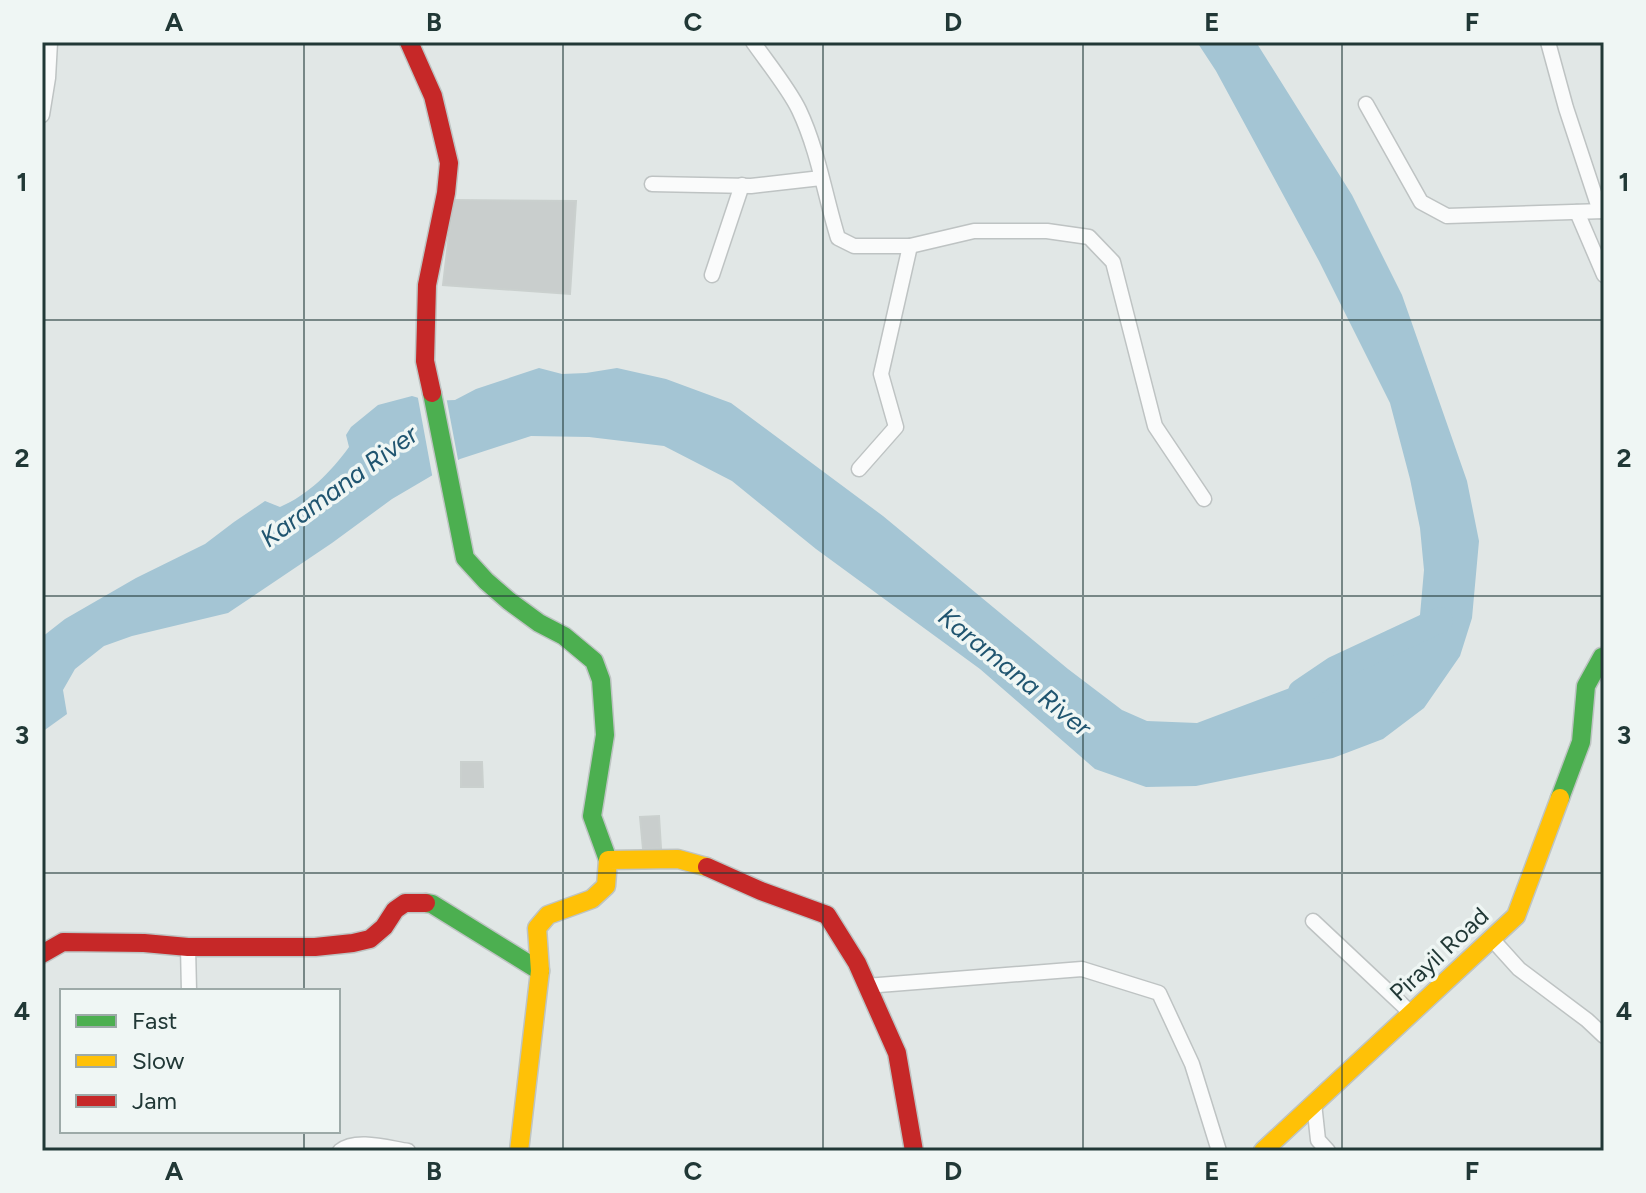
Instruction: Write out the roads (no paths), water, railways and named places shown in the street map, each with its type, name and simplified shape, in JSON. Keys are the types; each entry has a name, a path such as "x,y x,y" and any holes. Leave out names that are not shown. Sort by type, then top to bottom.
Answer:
{"street":[{"path":"42,115 50,42"},
{"path":"409,42 433,96 449,163 427,285 425,361 465,558 509,601 539,623 564,636 594,661 601,680 605,735 592,816 608,860 606,886 592,899 548,915 537,928 540,971 519,1151"},
{"path":"753,42 799,109 838,238 854,246 910,246 974,231 1047,231 1089,237 1113,262 1155,426 1204,499"},
{"path":"1366,104 1421,202 1447,216 1602,211 1566,108 1548,42"},
{"path":"652,184 742,185 821,178"},
{"path":"712,275 742,185"},
{"path":"1577,212 1604,275"},
{"path":"859,469 896,427 881,374 910,246"},
{"name":"Pirayil Road","path":"1263,1151 1516,916 1581,742 1586,686 1604,657"},
{"path":"608,860 678,859 710,868 827,915 857,963 897,1053 914,1151"},
{"path":"42,954 63,942 188,947 315,947 370,939 384,927 395,910 405,903 421,902 432,904 540,971"},
{"path":"1313,921 1411,1013"},
{"path":"1491,938 1519,969 1604,1036"},
{"path":"188,947 189,989"},
{"path":"866,986 1082,969 1159,993 1192,1064 1219,1151"},
{"path":"1314,1103 1318,1140 1328,1151"},
{"path":"340,1151 344,1147 361,1145 408,1151"}],"water":[{"path":"1197,42 1256,42 1352,195 1402,295 1467,481 1479,541 1472,618 1460,656 1424,708 1383,739 1333,758 1196,786 1146,787 1095,769 980,669 816,549 732,481 664,446 589,437 531,436 460,459 392,499 228,613 132,636 104,646 75,669 63,690 67,714 42,732 42,637 65,619 136,578 205,544 265,501 280,507 300,496 327,474 349,447 346,435 351,427 378,405 412,396 429,401 455,400 476,389 539,368 562,374 617,368 666,379 731,403 883,516 1068,669 1122,710 1147,721 1197,723 1404,645 1420,615 1424,570 1420,528 1390,403 1319,261 1216,71"}],"waterway":[{"name":"Karamana River","path":"1301,692 1335,669 1440,620"}]}
